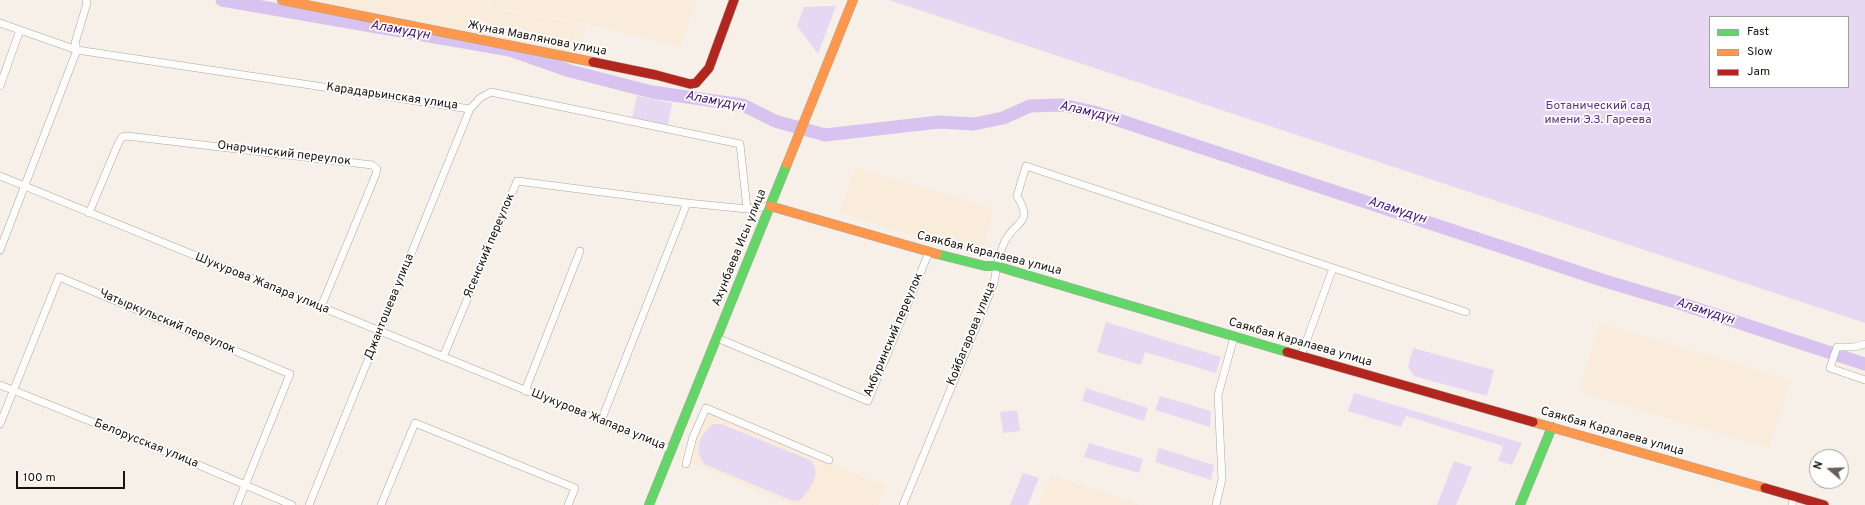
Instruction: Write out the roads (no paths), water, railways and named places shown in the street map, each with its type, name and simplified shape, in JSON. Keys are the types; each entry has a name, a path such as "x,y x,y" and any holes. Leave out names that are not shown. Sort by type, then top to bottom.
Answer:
{"main road":[{"name":"Жуная Мавлянова улица","path":"282,0 656,75 690,84 696,83 709,68 734,0"},
{"name":"Ахунбаева Исы улица","path":"650,505 853,0"},
{"name":"Саякбая Каралаева улица","path":"770,206 929,252 985,266 996,266 1234,337 1552,427 1793,501 1824,505"},
{"path":"1520,505 1552,427"}],"street":[{"path":"0,250 26,187 77,50 75,43 87,3 86,0"},
{"name":"Карадарьинская улица","path":"0,23 77,50 470,109 480,98 490,92 740,144 747,209"},
{"path":"0,86 20,30"},
{"name":"Джантошева улица","path":"309,505 470,109"},
{"name":"Онарчинский переулок","path":"89,213 118,144 122,137 127,136 372,165 377,169 376,174 320,307"},
{"name":"Койбагарова улица","path":"903,505 994,283 996,266 1006,240 1024,215 1025,210 1017,196 1026,166 1333,268"},
{"name":"Шукурова Жапара улица","path":"0,176 443,358 672,450"},
{"name":"Ясенский переулок","path":"443,358 517,181 687,203 747,209"},
{"path":"601,421 687,203"},
{"path":"747,209 770,206"},
{"name":"Шукурова Жапара улица","path":"525,391 580,251"},
{"name":"Акбуринский переулок","path":"717,338 868,401 929,252"},
{"path":"1301,356 1333,268 1466,312"},
{"name":"Чатыркульский переулок","path":"0,424 59,277 290,374 237,505"},
{"path":"1216,505 1222,479 1218,395 1234,337"},
{"path":"1865,344 1854,347 1837,347 1830,366 1830,368 1865,380"},
{"name":"Белорусская улица","path":"0,385 292,505"},
{"path":"686,464 693,437 706,408 829,460"},
{"path":"381,505 415,423 575,488 568,505"}],"waterway":[{"name":"Аламүдүн","path":"222,0 510,50 570,71 652,92 743,105 775,121 825,135 939,122 974,124 1003,118 1030,106 1062,105 1094,112 1608,282 1679,303 1865,364"}],"park label":[{"name":"Ботанический сад имени Э.З. Гареева","path":"1598,114"}]}
